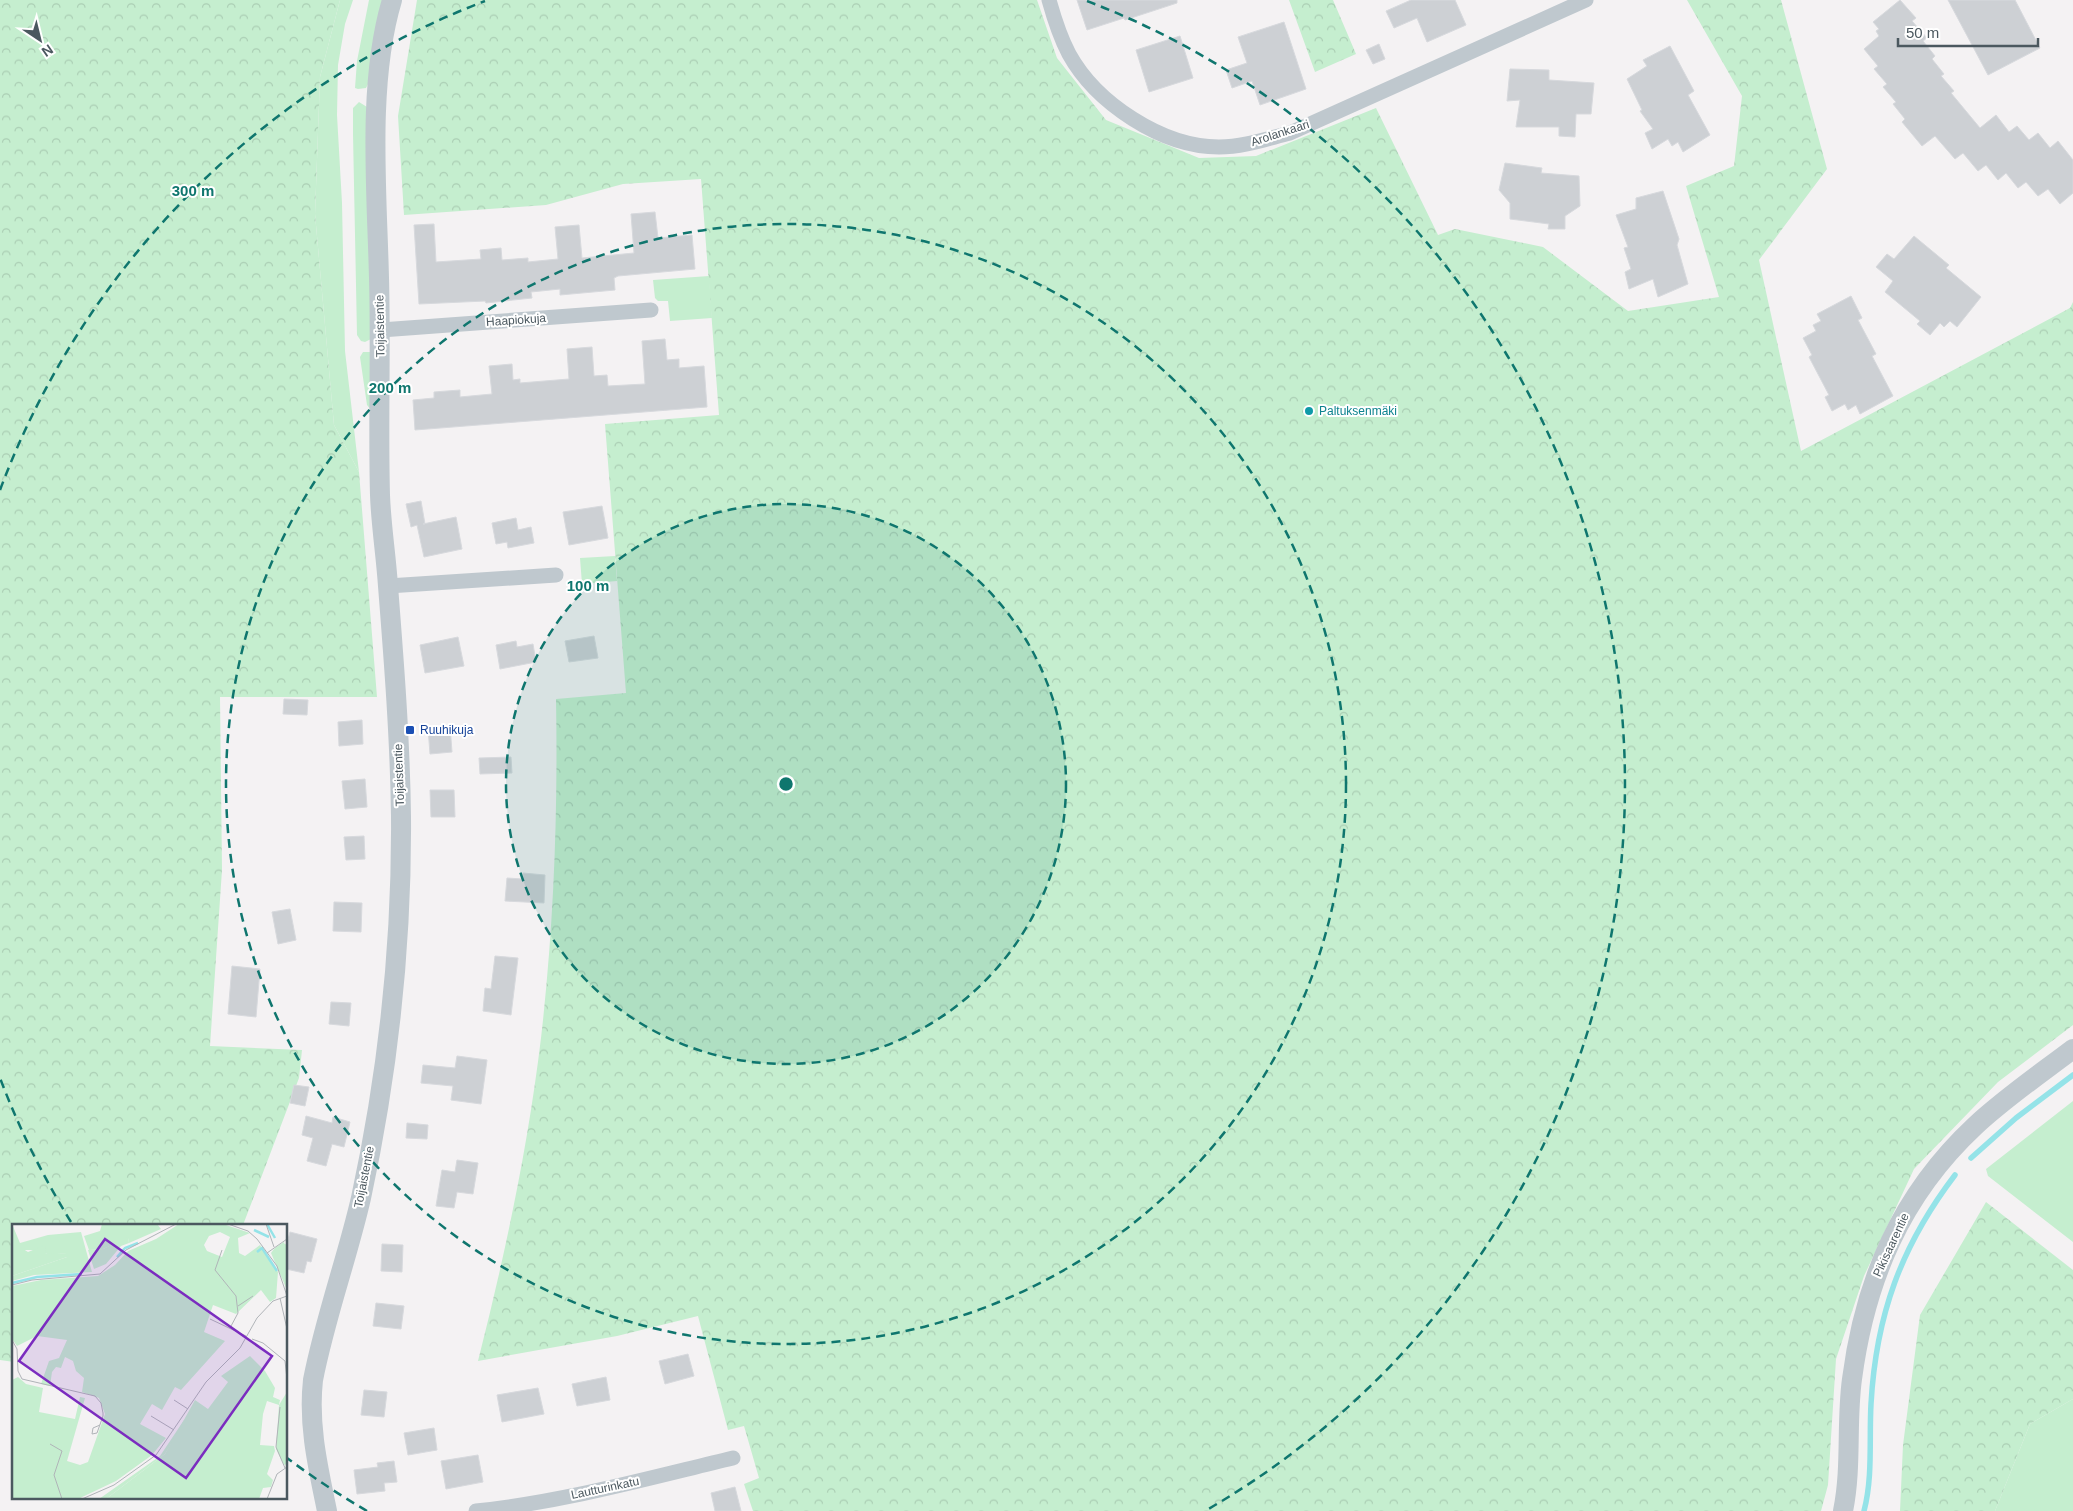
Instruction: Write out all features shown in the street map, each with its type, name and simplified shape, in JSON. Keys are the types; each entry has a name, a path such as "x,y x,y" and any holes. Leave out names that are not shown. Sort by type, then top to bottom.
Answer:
{"street":[{"name":"Toijaistentie","path":"327,1511 312,1437 312,1388 317,1361 356,1220 377,1114 388,1038 399,916 400,798 398,732 380,497 381,330 377,105 383,44 392,0"},
{"name":"Arolankaari","path":"1049,0 1069,53 1092,85 1116,108 1171,137 1195,144 1218,147 1241,146 1290,133 1586,0"},
{"name":"Haapiokuja","path":"381,330 651,310"},
{"path":"388,586 556,575"},
{"name":"Pikisaarentie","path":"1843,1511 1848,1466 1851,1381 1858,1342 1879,1264 1896,1229 1934,1170 1969,1131 2073,1049"},
{"name":"Lautturinkatu","path":"476,1511 509,1509 617,1486 733,1458"}],"green space":[{"path":"0,0 340,0 320,77 315,214 334,425 359,472 377,697 220,697 222,870 210,1046 302,1050 299,1078 243,1224 12,1224 12,1362 0,1360"},
{"path":"340,0 353,0 345,24 338,65 337,115 342,203 345,351 359,472 334,425 315,214 320,77"},
{"path":"369,0 382,0 369,82 366,88 358,89 355,88 357,61"},
{"path":"417,0 1037,0 1057,58 1106,120 1199,158 1256,156 1376,108 1438,235 1455,229 1543,247 1628,311 1719,297 1686,186 1734,166 1742,96 1687,0 1781,0 1827,169 1759,260 1801,451 2070,308 2073,302 2073,1025 1998,1082 1914,1169 1864,1276 1836,1359 1828,1485 1821,1511 753,1511 744,1484 759,1478 744,1426 728,1430 698,1316 617,1336 478,1361 515,1201 536,1079 541,1038 554,869 556,699 626,693 605,424 719,415 701,179 623,184 546,205 404,215 398,116"},
{"path":"1289,0 1333,0 1356,54 1315,72"},
{"path":"359,102 367,107 371,339 365,342 361,341 357,335 353,108"},
{"path":"709,276 712,318 670,321 668,301 658,301 655,298 653,280"},
{"path":"363,352 371,352 371,410 367,405 360,357"},
{"path":"615,556 617,581 582,584 580,558"},
{"path":"2073,1101 2073,1242 1988,1176 1986,1169"},
{"path":"1986,1202 2073,1270 2073,1399 2030,1424 1995,1511 1900,1511 1903,1445 1920,1315"},
{"path":"2073,1399 2073,1511 1995,1511 2030,1424"}],"building":[{"path":"1077,0 1177,0 1177,3 1087,30"},
{"path":"1411,0 1455,0 1466,25 1427,42 1417,18 1394,28 1386,11"},
{"path":"1900,0 1916,18 1912,21 1927,38 1923,41 1935,56 1932,59 1944,74 1941,76 1954,91 1951,93 1980,128 1996,115 2009,132 2017,126 2029,140 2038,133 2050,148 2058,141 2073,160 2073,193 2060,204 2048,189 2038,196 2026,182 2018,188 2006,173 1998,180 1986,165 1978,171 1963,153 1955,159 1935,136 1922,146 1902,122 1905,119 1893,104 1896,102 1883,87 1887,84 1874,69 1878,66 1864,49 1879,36 1876,31 1879,29 1873,22"},
{"path":"1948,0 2015,0 2040,48 1988,75"},
{"path":"1284,22 1306,89 1260,105 1252,81 1232,88 1226,70 1247,63 1238,37"},
{"path":"1180,36 1193,78 1149,92 1136,50"},
{"path":"1379,44 1385,59 1373,64 1366,50"},
{"path":"1670,46 1694,91 1688,95 1710,135 1683,152 1678,142 1672,146 1668,139 1652,149 1645,133 1653,129 1640,111 1642,110 1627,79 1647,66 1643,60"},
{"path":"1510,69 1549,70 1549,80 1594,83 1591,114 1576,114 1575,137 1559,136 1559,127 1516,127 1520,100 1507,101"},
{"path":"1505,163 1542,168 1541,173 1579,176 1580,206 1565,216 1565,229 1548,229 1549,224 1510,219 1510,203 1499,190"},
{"path":"1663,191 1679,239 1677,245 1688,284 1658,297 1653,279 1629,289 1625,272 1631,269 1624,248 1628,247 1616,215 1636,209 1636,198"},
{"path":"655,212 658,238 692,235 695,269 618,276 614,278 615,290 560,295 560,289 531,292 532,298 486,303 485,301 419,304 414,225 434,224 436,262 481,259 480,250 501,248 502,260 528,258 528,262 558,259 555,227 579,225 582,258 634,253 631,214"},
{"path":"1914,236 1949,265 1946,268 1981,297 1957,327 1950,321 1944,327 1940,323 1930,335 1917,324 1920,321 1885,292 1893,281 1876,267 1887,254 1894,259"},
{"path":"1851,296 1862,318 1858,320 1876,354 1872,356 1893,396 1860,414 1856,405 1848,410 1845,404 1832,411 1825,397 1829,395 1809,357 1812,355 1803,338 1816,331 1813,325 1821,321 1817,314"},
{"path":"665,339 667,360 679,359 679,368 704,366 707,407 415,430 413,400 434,398 434,392 460,390 460,397 492,394 489,366 512,364 513,380 520,379 520,383 569,379 567,349 592,347 594,376 607,375 608,386 645,384 642,341"},
{"path":"421,501 425,524 456,517 462,549 424,557 417,525 411,527 406,504"},
{"path":"602,506 608,538 569,545 563,512"},
{"path":"516,518 518,530 531,527 534,543 508,548 507,542 496,544 492,523"},
{"path":"594,636 598,658 569,662 565,641"},
{"path":"458,637 464,666 425,673 420,645"},
{"path":"516,641 517,647 533,644 536,662 500,669 496,645"},
{"path":"284,699 308,700 307,715 283,714"},
{"path":"362,720 363,744 339,746 338,722"},
{"path":"450,726 452,752 430,754 428,728"},
{"path":"511,757 512,773 480,774 479,758"},
{"path":"365,779 367,807 345,809 342,781"},
{"path":"430,790 454,790 455,817 431,817"},
{"path":"364,836 365,859 346,860 344,837"},
{"path":"523,873 545,875 544,903 505,901 507,878 523,879"},
{"path":"334,902 362,903 361,932 333,931"},
{"path":"290,909 296,940 278,944 272,912"},
{"path":"495,956 518,958 511,1015 483,1011 485,988 491,989"},
{"path":"232,966 260,969 256,1017 228,1014"},
{"path":"331,1002 351,1003 349,1026 329,1024"},
{"path":"457,1056 487,1060 481,1104 451,1100 453,1086 421,1083 423,1065 455,1068"},
{"path":"294,1085 309,1087 305,1106 290,1103"},
{"path":"306,1116 332,1123 333,1117 350,1122 344,1147 332,1144 326,1166 307,1161 313,1138 302,1135"},
{"path":"407,1123 428,1125 427,1139 406,1138"},
{"path":"457,1160 478,1163 473,1194 457,1192 454,1208 436,1206 442,1170 455,1172"},
{"path":"290,1232 317,1239 311,1262 307,1261 304,1273 288,1269 288,1240"},
{"path":"382,1244 403,1245 402,1272 381,1271"},
{"path":"376,1303 404,1306 401,1329 373,1326"},
{"path":"688,1354 694,1376 665,1384 659,1361"},
{"path":"606,1377 610,1400 577,1406 572,1384"},
{"path":"538,1388 544,1414 502,1422 497,1395"},
{"path":"364,1390 387,1392 384,1417 361,1415"},
{"path":"434,1428 437,1450 408,1455 404,1433"},
{"path":"478,1455 483,1482 446,1489 441,1461"},
{"path":"394,1461 397,1482 384,1483 385,1491 357,1494 354,1470 378,1467 377,1463"},
{"path":"735,1487 741,1511 715,1511 711,1493"}],"waterway":[{"path":"1971,1158 2016,1118 2073,1075"},
{"path":"1864,1511 1869,1485 1871,1404 1874,1372 1886,1311 1906,1255 1920,1228 1955,1175"}],"place":[{"name":"Paltuksenmäki","path":"1309,411"},
{"name":"Ruuhikuja","path":"410,730"}]}
